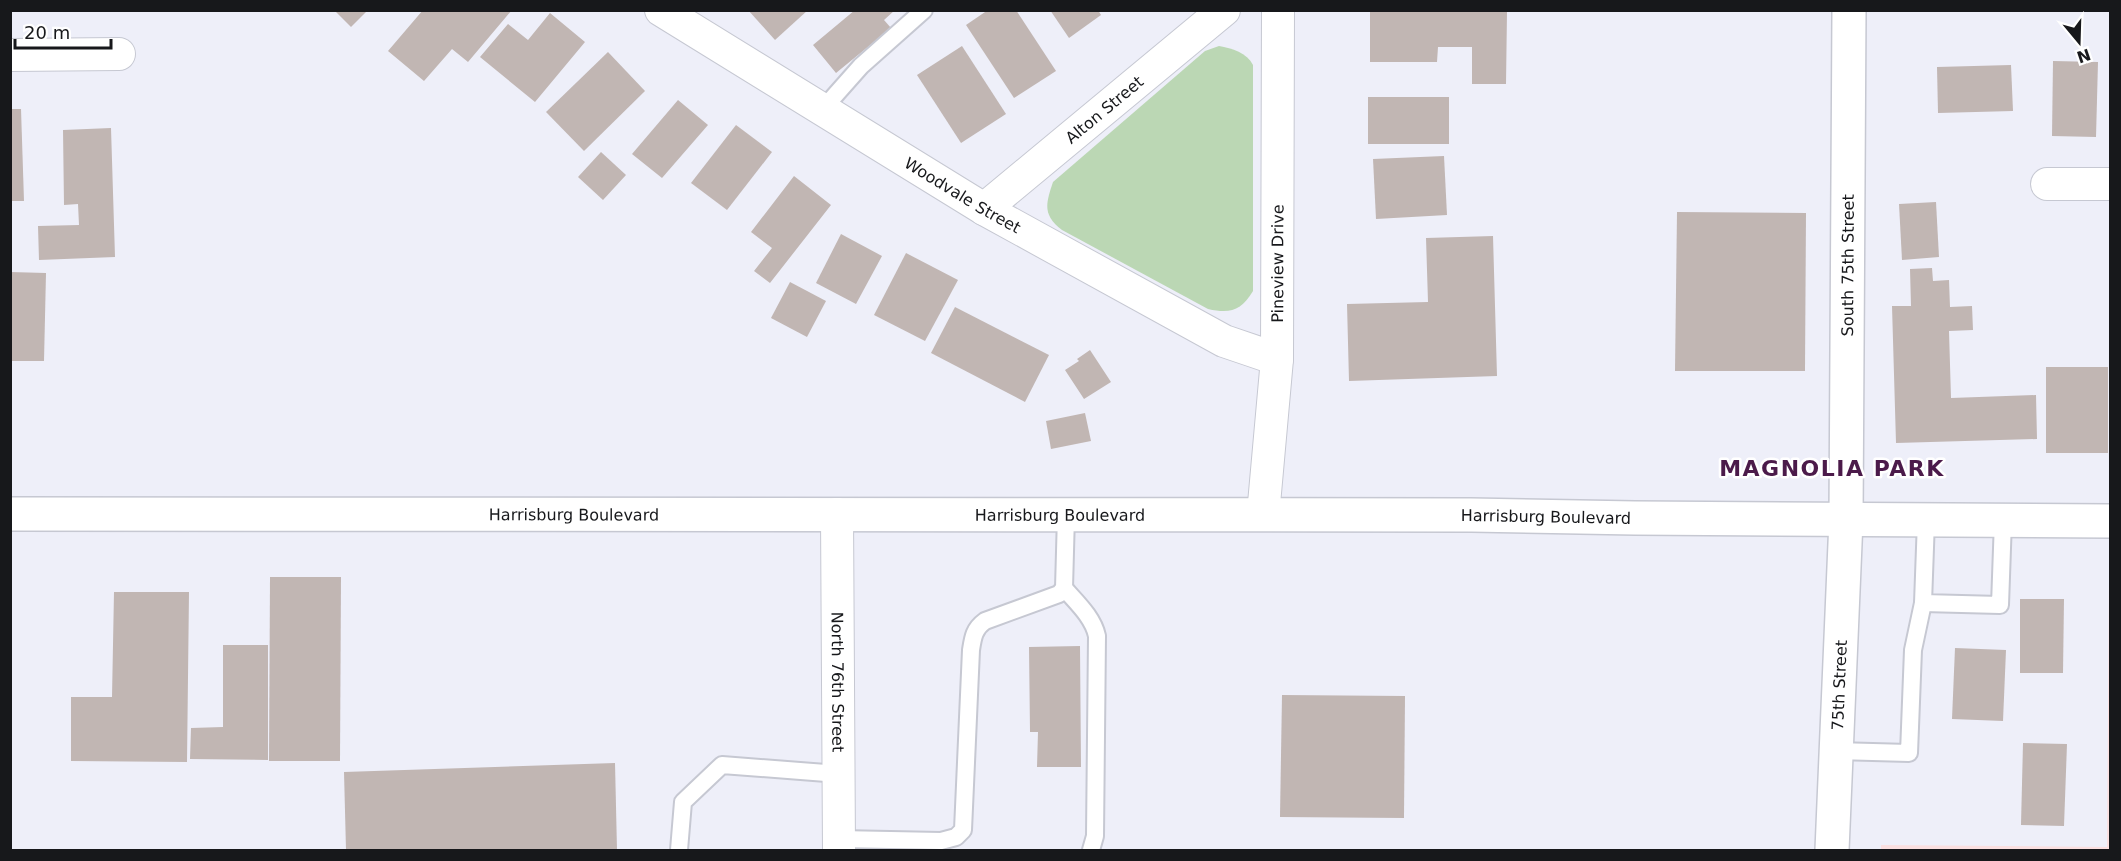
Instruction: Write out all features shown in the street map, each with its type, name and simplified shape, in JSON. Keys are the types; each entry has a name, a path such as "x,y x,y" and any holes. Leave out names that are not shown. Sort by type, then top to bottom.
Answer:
{"main road":[{"name":"South 75th Street","path":"1846,520 1849,10"},
{"name":"Harrisburg Boulevard","path":"10,514 1471,515 2110,521"},
{"name":"75th Street","path":"1832,850 1846,520"}],"street":[{"name":"Woodvale Street","path":"661,10 984,209 1224,341 1277,359"},
{"name":"Alton Street","path":"984,209 1224,10"},
{"name":"Pineview Drive","path":"1263,515 1277,359 1272,11"},
{"path":"10,55 119,54"},
{"path":"2047,184 2110,184"},
{"name":"North 76th Street","path":"837,514 839,845"}],"lane":[{"path":"822,110 861,66 924,10"},
{"path":"839,845 941,841 956,837 963,830 971,650 974,633 977,626 985,621 1048,600 1064,588 1066,514"},
{"path":"1836,751 1909,753 1913,650 1923,603 1926,520"},
{"path":"1923,603 2000,605 2003,520"},
{"path":"1064,588 1095,627 1097,636 1095,836 1091,850"},
{"path":"679,850 683,802 722,765 839,774"},
{"path":"941,841 956,850"}],"shaded area":[{"path":"2109,579 2110,850 1881,850 1881,845 2107,847"}],"green space":[{"path":"1219,46 1239,52 1253,65 1253,291 1244,303 1229,311 1208,309 1062,230 1051,219 1047,208 1053,182 1205,51"}],"building":[{"path":"334,10 368,10 351,27"},
{"path":"423,10 512,10 468,62 452,49 424,81 388,51"},
{"path":"748,10 808,10 775,40"},
{"path":"855,10 895,10 884,20 891,28 836,73 813,45"},
{"path":"988,10 1016,10 1056,71 1014,98 966,25"},
{"path":"1050,10 1098,10 1101,15 1069,38"},
{"path":"1370,10 1507,12 1506,84 1472,84 1472,47 1438,47 1437,62 1370,62"},
{"path":"550,13 585,42 535,102 480,57 508,24 528,40"},
{"path":"962,46 1006,114 961,143 917,75"},
{"path":"608,52 645,91 584,151 546,112"},
{"path":"2053,61 2098,62 2096,137 2052,136"},
{"path":"2011,65 2013,111 1938,113 1937,67"},
{"path":"1368,97 1449,97 1449,144 1368,144"},
{"path":"678,100 708,125 662,178 632,154"},
{"path":"10,109 21,109 24,201 10,201"},
{"path":"736,125 772,152 727,210 691,183"},
{"path":"111,128 115,257 39,260 38,226 79,225 78,204 64,205 63,130"},
{"path":"601,152 626,175 603,200 578,177"},
{"path":"1444,156 1447,215 1376,219 1373,159"},
{"path":"794,176 831,205 770,283 754,271 772,248 751,232"},
{"path":"1936,202 1939,257 1902,260 1899,204"},
{"path":"1677,212 1806,213 1805,371 1675,371"},
{"path":"841,234 882,256 856,304 816,283"},
{"path":"1493,236 1497,376 1349,381 1347,304 1428,302 1426,238"},
{"path":"906,253 958,280 925,341 874,315"},
{"path":"1932,268 1933,281 1949,280 1950,307 1972,306 1973,330 1949,331 1951,398 2036,395 2037,439 1896,443 1892,306 1911,306 1910,269"},
{"path":"10,272 46,273 44,361 10,361"},
{"path":"790,282 826,301 807,337 771,318"},
{"path":"955,307 1049,355 1025,402 931,353"},
{"path":"1090,350 1111,382 1084,399 1065,370"},
{"path":"2046,367 2108,367 2108,453 2046,453"},
{"path":"1085,413 1091,441 1051,449 1046,421"},
{"path":"270,577 341,577 340,761 269,761"},
{"path":"114,592 189,592 187,762 71,761 71,697 112,697"},
{"path":"2020,599 2064,599 2063,673 2020,673"},
{"path":"223,645 268,645 268,760 190,759 191,728 223,727"},
{"path":"1080,646 1081,767 1037,767 1038,732 1030,732 1029,647"},
{"path":"1955,648 2006,650 2003,721 1952,719"},
{"path":"1282,695 1405,696 1404,818 1280,817"},
{"path":"2023,743 2067,744 2064,826 2021,825"},
{"path":"615,763 617,850 346,850 344,772"}],"district":[{"name":"MAGNOLIA PARK","path":"1832,468"}]}
